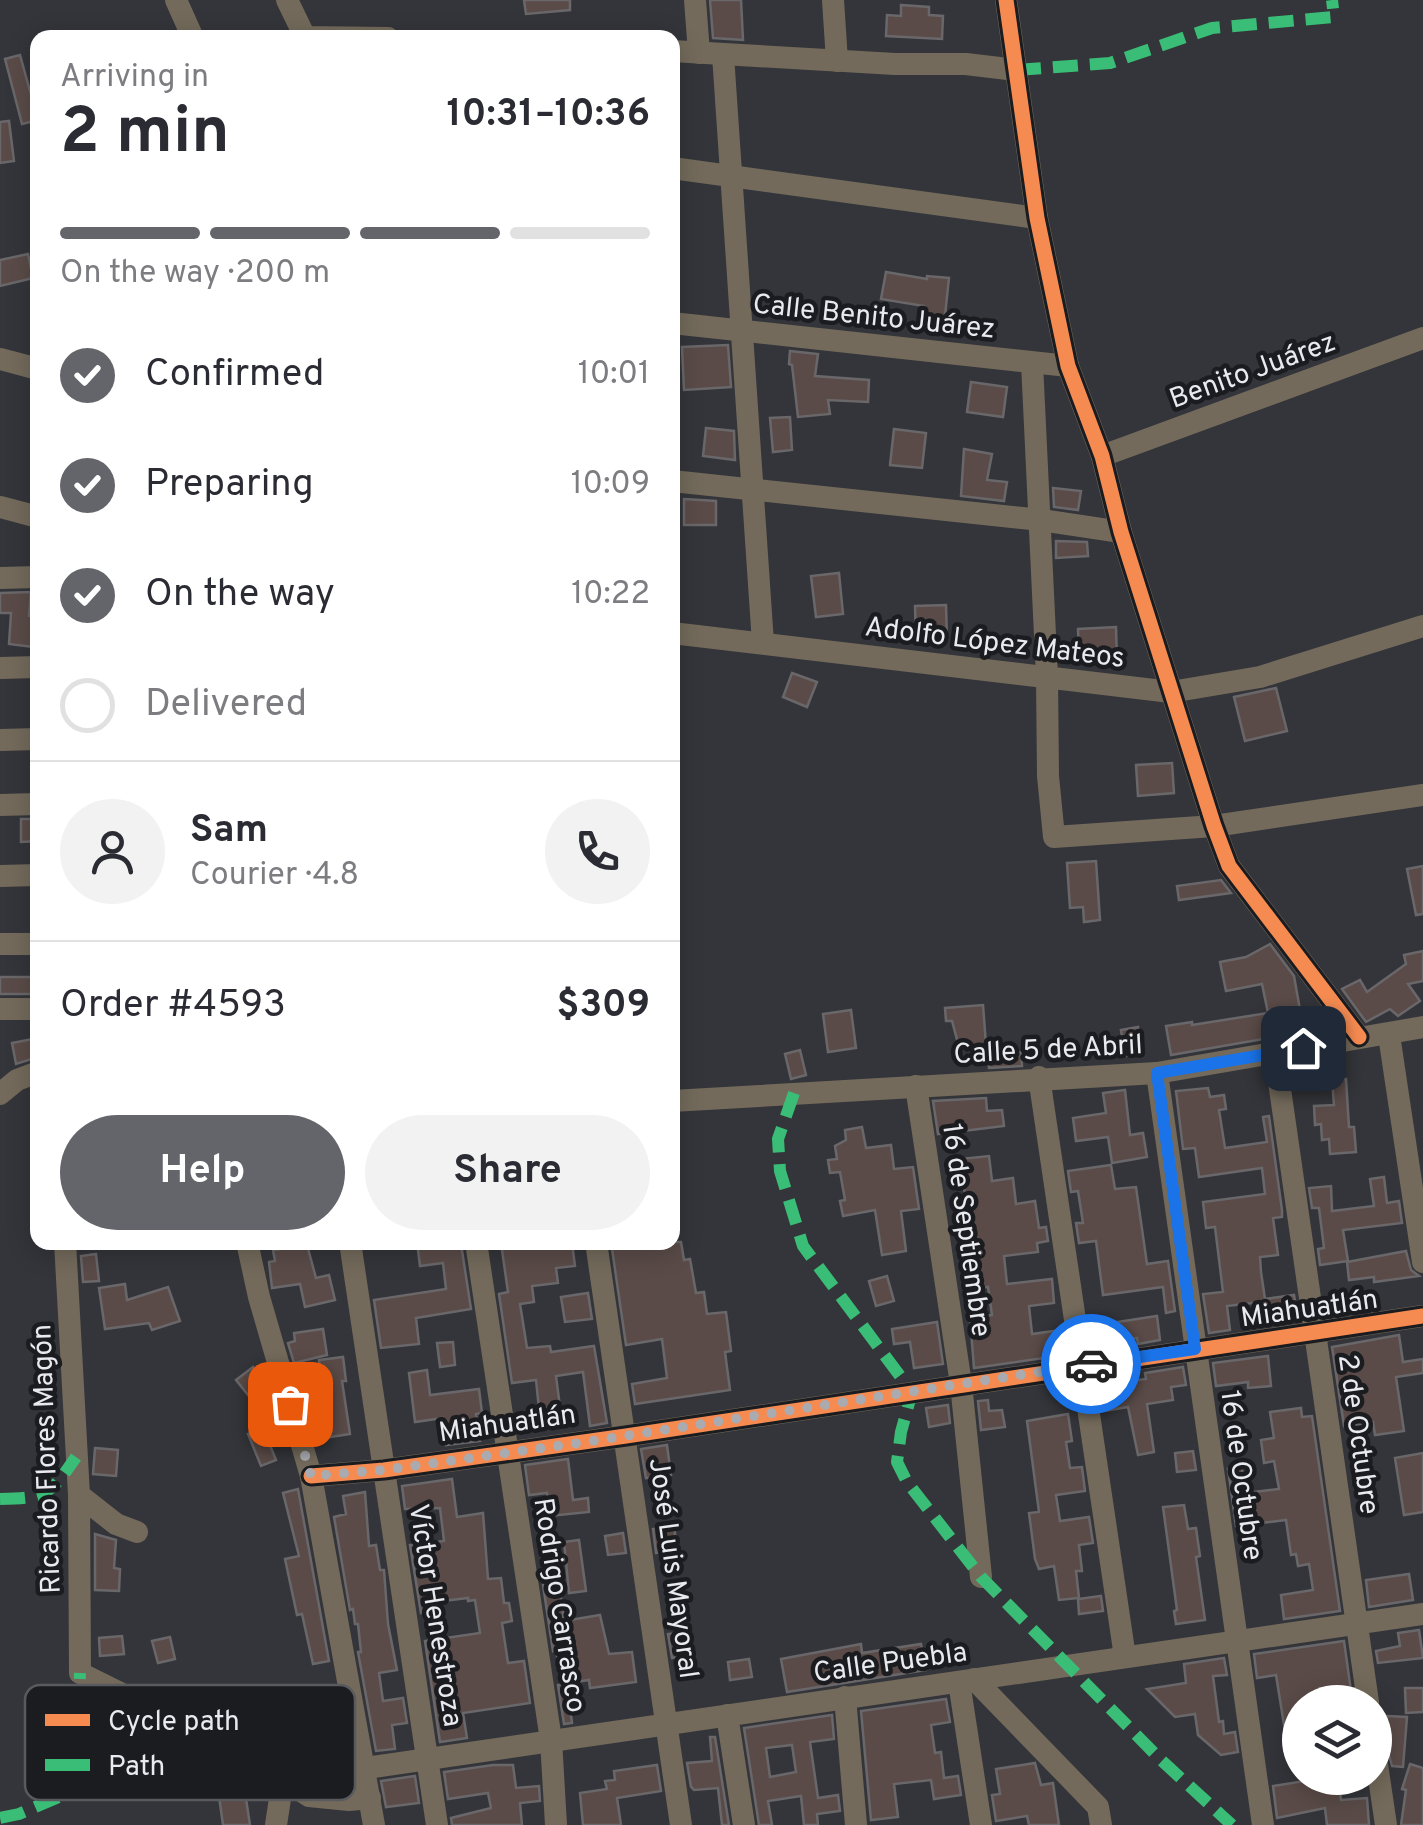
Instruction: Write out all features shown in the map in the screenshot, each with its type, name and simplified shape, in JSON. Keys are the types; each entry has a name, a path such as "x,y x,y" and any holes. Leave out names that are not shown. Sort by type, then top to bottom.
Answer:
{"street":[{"path":"176,0 189,30"},
{"path":"287,0 301,30"},
{"path":"695,0 699,53"},
{"path":"833,0 837,61"},
{"path":"1006,0 1037,218 1068,366 1102,456 1121,532 1214,826 1229,866 1359,1037"},
{"path":"680,52 966,64 1016,70"},
{"path":"723,55 763,643"},
{"path":"680,169 1037,218"},
{"name":"Calle Benito Juárez","path":"680,323 1068,366"},
{"name":"Benito Juárez","path":"1102,456 1423,338"},
{"path":"0,360 30,366"},
{"path":"1032,363 1048,776 1054,838 1214,826 1423,796"},
{"path":"680,482 1121,532"},
{"path":"0,507 30,515"},
{"path":"0,578 30,578"},
{"name":"Adolfo López Mateos","path":"680,634 1171,692 1260,677 1423,626"},
{"path":"0,668 30,667"},
{"path":"0,740 30,739"},
{"path":"0,805 30,804"},
{"path":"0,876 30,875"},
{"path":"0,944 30,944"},
{"path":"0,1009 30,1009"},
{"name":"Calle 5 de Abril","path":"680,1100 1157,1073 1423,1026"},
{"path":"1389,1035 1423,1262"},
{"name":"2 de Octubre","path":"1275,1054 1365,1685"},
{"name":"16 de Octubre","path":"1157,1073 1263,1825"},
{"path":"0,1094 16,1080 30,1075"},
{"path":"1039,1077 1125,1656"},
{"name":"16 de Septiembre","path":"916,1086 961,1384 981,1577"},
{"name":"Ricardo Flores Magón","path":"65,1250 79,1496 80,1673 104,1685"},
{"path":"249,1250 311,1476 350,1685"},
{"name":"Víctor Henestroza","path":"351,1250 437,1825"},
{"name":"Rodrigo Carrasco","path":"477,1250 551,1740 556,1825"},
{"name":"José Luis Mayoral","path":"597,1250 667,1724"},
{"name":"Miahuatlán","path":"311,1476 384,1470 626,1436 1423,1316"},
{"path":"79,1496 116,1524 137,1532"},
{"name":"Calle Puebla","path":"366,1768 1423,1614"},
{"path":"967,1680 980,1825"},
{"path":"967,1680 1098,1808 1101,1825"},
{"path":"845,1697 856,1825"},
{"path":"355,1710 374,1825"},
{"path":"726,1715 744,1825"},
{"path":"667,1724 681,1825"},
{"path":"1382,1795 1386,1825"},
{"path":"355,1799 370,1798"},
{"path":"276,1825 280,1800"}],"building":[{"path":"524,0 570,0 570,10 526,14"},
{"path":"710,0 741,0 743,40 713,38"},
{"path":"901,5 929,7 929,15 943,16 942,39 886,36 887,15 901,16"},
{"path":"20,55 30,91 30,122 22,124 5,59"},
{"path":"9,121 14,161 0,163 0,122"},
{"path":"28,254 30,279 0,286 0,260"},
{"path":"886,272 927,279 949,278 945,316 923,313 924,306 881,299"},
{"path":"728,345 731,387 684,390 682,347"},
{"path":"790,351 818,354 815,376 869,380 868,402 828,400 830,414 798,417"},
{"path":"971,382 1007,387 1003,417 967,412"},
{"path":"790,417 792,450 773,452 770,418"},
{"path":"706,428 734,431 735,460 703,456"},
{"path":"894,429 926,433 922,468 890,465"},
{"path":"964,449 992,454 987,480 1007,482 1004,501 961,496"},
{"path":"1053,488 1081,491 1078,510 1054,507"},
{"path":"684,499 716,501 716,525 684,525"},
{"path":"1056,541 1087,542 1088,556 1056,558"},
{"path":"839,573 843,614 816,617 811,576"},
{"path":"30,592 30,647 9,644 11,613 0,613 0,593"},
{"path":"946,605 947,640 916,641 915,606"},
{"path":"1116,627 1117,662 1079,663 1078,629"},
{"path":"792,673 817,682 807,707 783,697"},
{"path":"1276,688 1287,731 1245,741 1234,697"},
{"path":"1172,763 1174,793 1138,796 1136,765"},
{"path":"21,819 30,819 30,841 21,842"},
{"path":"1096,861 1100,920 1084,922 1083,907 1070,908 1067,863"},
{"path":"1423,866 1423,914 1416,915 1407,869"},
{"path":"1221,880 1231,893 1179,900 1177,886"},
{"path":"1270,944 1294,976 1304,1032 1171,1055 1166,1026 1268,1013 1262,984 1226,991 1220,962 1246,957"},
{"path":"1423,951 1423,981 1408,984 1420,1001 1398,1016 1390,1009 1366,1022 1342,989 1360,980 1367,992 1406,964 1404,955"},
{"path":"0,977 30,977 30,994 0,994"},
{"path":"983,1005 986,1045 959,1047 952,1021 946,1021 945,1008"},
{"path":"851,1010 856,1048 828,1052 823,1014"},
{"path":"1138,1027 1142,1053 1125,1056 1121,1030"},
{"path":"30,1040 30,1060 16,1064 12,1043"},
{"path":"800,1050 806,1075 791,1079 785,1054"},
{"path":"1021,1052 1022,1066 989,1068 988,1054"},
{"path":"1346,1079 1349,1127 1354,1127 1356,1152 1330,1154 1329,1139 1322,1140 1321,1124 1315,1125 1314,1106 1334,1105 1332,1080"},
{"path":"1208,1088 1210,1097 1224,1095 1226,1109 1219,1110 1225,1148 1267,1142 1263,1117 1269,1116 1282,1217 1273,1218 1278,1255 1260,1257 1261,1272 1265,1299 1294,1295 1298,1320 1256,1326 1253,1303 1227,1306 1230,1330 1209,1333 1203,1294 1223,1292 1215,1227 1206,1228 1203,1202 1265,1194 1262,1168 1199,1177 1195,1148 1183,1149 1176,1091"},
{"path":"1125,1090 1130,1135 1143,1133 1147,1157 1112,1163 1108,1137 1076,1141 1073,1118 1106,1113 1103,1093"},
{"path":"986,1098 987,1111 1002,1110 1004,1126 938,1134 933,1101"},
{"path":"862,1127 866,1148 891,1145 894,1169 913,1167 919,1209 901,1211 906,1251 882,1255 875,1210 843,1216 840,1201 845,1200 840,1172 830,1173 828,1160 837,1159 835,1146 846,1140 845,1130"},
{"path":"989,1156 992,1181 1013,1178 1016,1204 1035,1201 1039,1228 1046,1227 1048,1241 1037,1243 1038,1252 1004,1256 1007,1284 1052,1279 1054,1303 1029,1306 1032,1334 1061,1330 1065,1355 974,1368 970,1318 992,1315 988,1287 973,1289 970,1237 964,1237 960,1210 967,1209 960,1159"},
{"path":"1111,1165 1115,1189 1136,1187 1147,1264 1168,1261 1175,1311 1166,1313 1163,1287 1103,1295 1096,1241 1079,1243 1076,1223 1083,1223 1078,1191 1071,1192 1068,1171"},
{"path":"1384,1177 1387,1203 1399,1201 1402,1223 1343,1230 1348,1261 1320,1265 1318,1249 1324,1248 1319,1208 1312,1208 1309,1188 1331,1186 1332,1211 1374,1206 1370,1179"},
{"path":"681,1242 684,1260 690,1259 696,1293 704,1292 707,1314 726,1312 731,1351 725,1352 730,1390 635,1404 632,1384 667,1378 662,1339 626,1345 612,1250 680,1250"},
{"path":"273,1250 308,1250 316,1278 329,1275 335,1300 305,1307 300,1284 272,1288 269,1262 275,1261"},
{"path":"418,1250 462,1250 471,1309 416,1318 419,1344 381,1348 374,1300 446,1289 443,1263 420,1266"},
{"path":"502,1250 573,1250 575,1266 556,1268 558,1283 532,1286 534,1302 520,1304 527,1348 550,1346 551,1352 594,1346 607,1423 590,1426 583,1372 556,1376 560,1407 539,1409 536,1380 512,1383 499,1294 508,1292"},
{"path":"1406,1251 1411,1270 1419,1276 1374,1282 1374,1277 1349,1280 1347,1262"},
{"path":"96,1254 99,1281 83,1282 81,1256"},
{"path":"887,1276 894,1301 876,1306 869,1281"},
{"path":"125,1284 127,1300 168,1287 180,1321 152,1330 149,1323 105,1329 99,1288"},
{"path":"588,1293 592,1319 565,1322 561,1297"},
{"path":"1157,1316 1160,1340 1138,1344 1137,1338 1094,1345 1091,1326"},
{"path":"937,1322 943,1364 914,1368 910,1342 894,1344 892,1329"},
{"path":"323,1329 327,1355 294,1363 288,1343 295,1341 294,1333"},
{"path":"1399,1335 1403,1362 1423,1359 1423,1373 1396,1377 1404,1431 1375,1435 1373,1422 1344,1426 1332,1347"},
{"path":"453,1342 455,1365 440,1367 437,1343"},
{"path":"1268,1356 1271,1386 1248,1388 1248,1382 1216,1386 1213,1363"},
{"path":"343,1357 346,1381 342,1381 350,1434 324,1438 316,1385 322,1385 319,1360"},
{"path":"253,1367 271,1393 256,1405 236,1380"},
{"path":"1183,1367 1186,1385 1171,1387 1173,1400 1147,1404 1154,1452 1138,1455 1128,1407 1104,1411 1100,1385 1146,1379 1145,1373"},
{"path":"427,1370 430,1395 479,1389 482,1413 476,1414 480,1441 446,1445 443,1418 415,1422 409,1373"},
{"path":"988,1400 989,1411 1002,1410 1005,1427 981,1430 978,1401"},
{"path":"948,1405 950,1423 929,1427 926,1408"},
{"path":"1301,1408 1302,1417 1312,1416 1340,1611 1284,1619 1281,1595 1313,1590 1309,1564 1298,1566 1296,1554 1291,1555 1286,1520 1236,1526 1228,1469 1242,1468 1245,1493 1279,1489 1274,1461 1264,1463 1261,1440 1274,1438 1270,1412"},
{"path":"1068,1414 1072,1441 1066,1442 1070,1468 1082,1467 1085,1491 1056,1495 1060,1521 1089,1517 1093,1543 1079,1545 1079,1598 1059,1600 1054,1566 1039,1569 1035,1559 1029,1513 1039,1512 1027,1421"},
{"path":"263,1428 276,1460 261,1466 248,1434"},
{"path":"667,1445 671,1475 646,1478 641,1449"},
{"path":"95,1448 118,1450 116,1476 93,1474"},
{"path":"1193,1451 1196,1470 1177,1472 1175,1453"},
{"path":"1423,1453 1423,1512 1404,1515 1395,1458"},
{"path":"568,1459 573,1500 588,1498 589,1512 550,1516 547,1493 529,1495 525,1465"},
{"path":"452,1479 457,1517 483,1513 488,1579 501,1578 504,1603 509,1603 512,1621 502,1623 508,1663 524,1661 530,1703 463,1713 467,1738 440,1742 425,1641 480,1633 475,1600 434,1602 435,1611 421,1613 410,1545 444,1541 440,1508 405,1509 402,1486"},
{"path":"298,1489 329,1661 313,1664 285,1559 299,1556 283,1493"},
{"path":"365,1492 369,1546 376,1545 380,1570 384,1570 397,1670 379,1673 383,1701 403,1698 407,1723 392,1725 395,1749 376,1751 358,1652 358,1624 353,1609 350,1610 334,1517 346,1514 343,1496"},
{"path":"1184,1505 1188,1529 1196,1528 1205,1620 1176,1624 1163,1507"},
{"path":"674,1526 677,1549 656,1553 653,1529"},
{"path":"623,1533 626,1553 608,1555 605,1536"},
{"path":"95,1534 116,1540 114,1568 120,1569 119,1591 95,1590"},
{"path":"579,1540 586,1591 569,1593 564,1542"},
{"path":"1409,1574 1413,1600 1369,1607 1366,1580"},
{"path":"559,1583 564,1621 600,1615 609,1654 632,1652 636,1682 590,1688 589,1680 562,1684 543,1585"},
{"path":"1101,1596 1103,1611 1079,1614 1078,1599"},
{"path":"1419,1630 1423,1658 1378,1663 1376,1651 1400,1646 1398,1633"},
{"path":"686,1632 690,1655 672,1658 668,1634"},
{"path":"122,1636 124,1654 100,1656 99,1638"},
{"path":"170,1637 175,1659 158,1663 152,1641"},
{"path":"1344,1641 1350,1685 1282,1685 1282,1712 1276,1675 1257,1678 1254,1654"},
{"path":"861,1644 862,1653 921,1644 926,1670 787,1692 781,1659"},
{"path":"1224,1658 1227,1675 1213,1676 1219,1722 1223,1721 1224,1734 1235,1732 1238,1752 1221,1755 1198,1735 1195,1714 1175,1717 1147,1689 1186,1683 1184,1664"},
{"path":"749,1659 752,1677 730,1680 728,1662"},
{"path":"567,1684 572,1723 564,1724 558,1685"},
{"path":"1405,1688 1423,1688 1423,1712 1406,1713"},
{"path":"946,1699 950,1722 931,1725 935,1753 941,1752 944,1778 958,1776 961,1795 934,1799 931,1780 894,1784 898,1817 871,1820 861,1711"},
{"path":"832,1715 834,1739 810,1742 818,1798 838,1795 840,1811 817,1814 818,1825 804,1825 801,1796 768,1801 772,1825 759,1825 744,1728","holes":["792,1745 796,1772 770,1777 766,1748"]},
{"path":"1392,1716 1407,1717 1403,1767 1392,1766"},
{"path":"710,1737 715,1737 729,1825 722,1825 718,1788 691,1787 687,1763 712,1761"},
{"path":"1035,1763 1041,1785 1053,1783 1059,1825 1029,1825 1027,1816 996,1821 992,1795 1000,1794 996,1769"},
{"path":"1410,1764 1423,1768 1423,1825 1401,1825 1406,1790 1402,1789"},
{"path":"513,1765 516,1788 539,1786 540,1801 520,1803 522,1825 452,1825 451,1818 491,1808 488,1793 448,1799 444,1772"},
{"path":"657,1765 661,1791 617,1798 621,1825 583,1825 580,1793 607,1789 605,1781 615,1780 614,1771"},
{"path":"415,1776 419,1803 386,1807 381,1781"},
{"path":"1282,1785 1282,1795 1367,1798 1369,1825 1327,1825 1325,1808 1277,1818 1273,1786"},
{"path":"220,1800 246,1800 250,1825 223,1825"}],"marked path":[{"path":"1016,70 1110,63 1212,28 1334,17 1332,0"},
{"path":"794,1093 778,1139 780,1171 803,1246 912,1392 897,1462 907,1482 981,1577 1161,1760 1232,1825"},
{"path":"0,1499 46,1492 76,1457"},
{"path":"79,1685 80,1673"},
{"path":"0,1818 52,1800"}],"cycle path":[{"path":"1006,0 1037,218 1068,366 1102,456 1121,532 1214,826 1229,866 1359,1037"},
{"path":"311,1476 384,1470 626,1436 1423,1316"}],"way so far":[{"path":"290,1404 311,1476 384,1470 586,1442 1091,1364"}],"route":[{"path":"1091,1364 1195,1349 1157,1073 1303,1048"}]}
